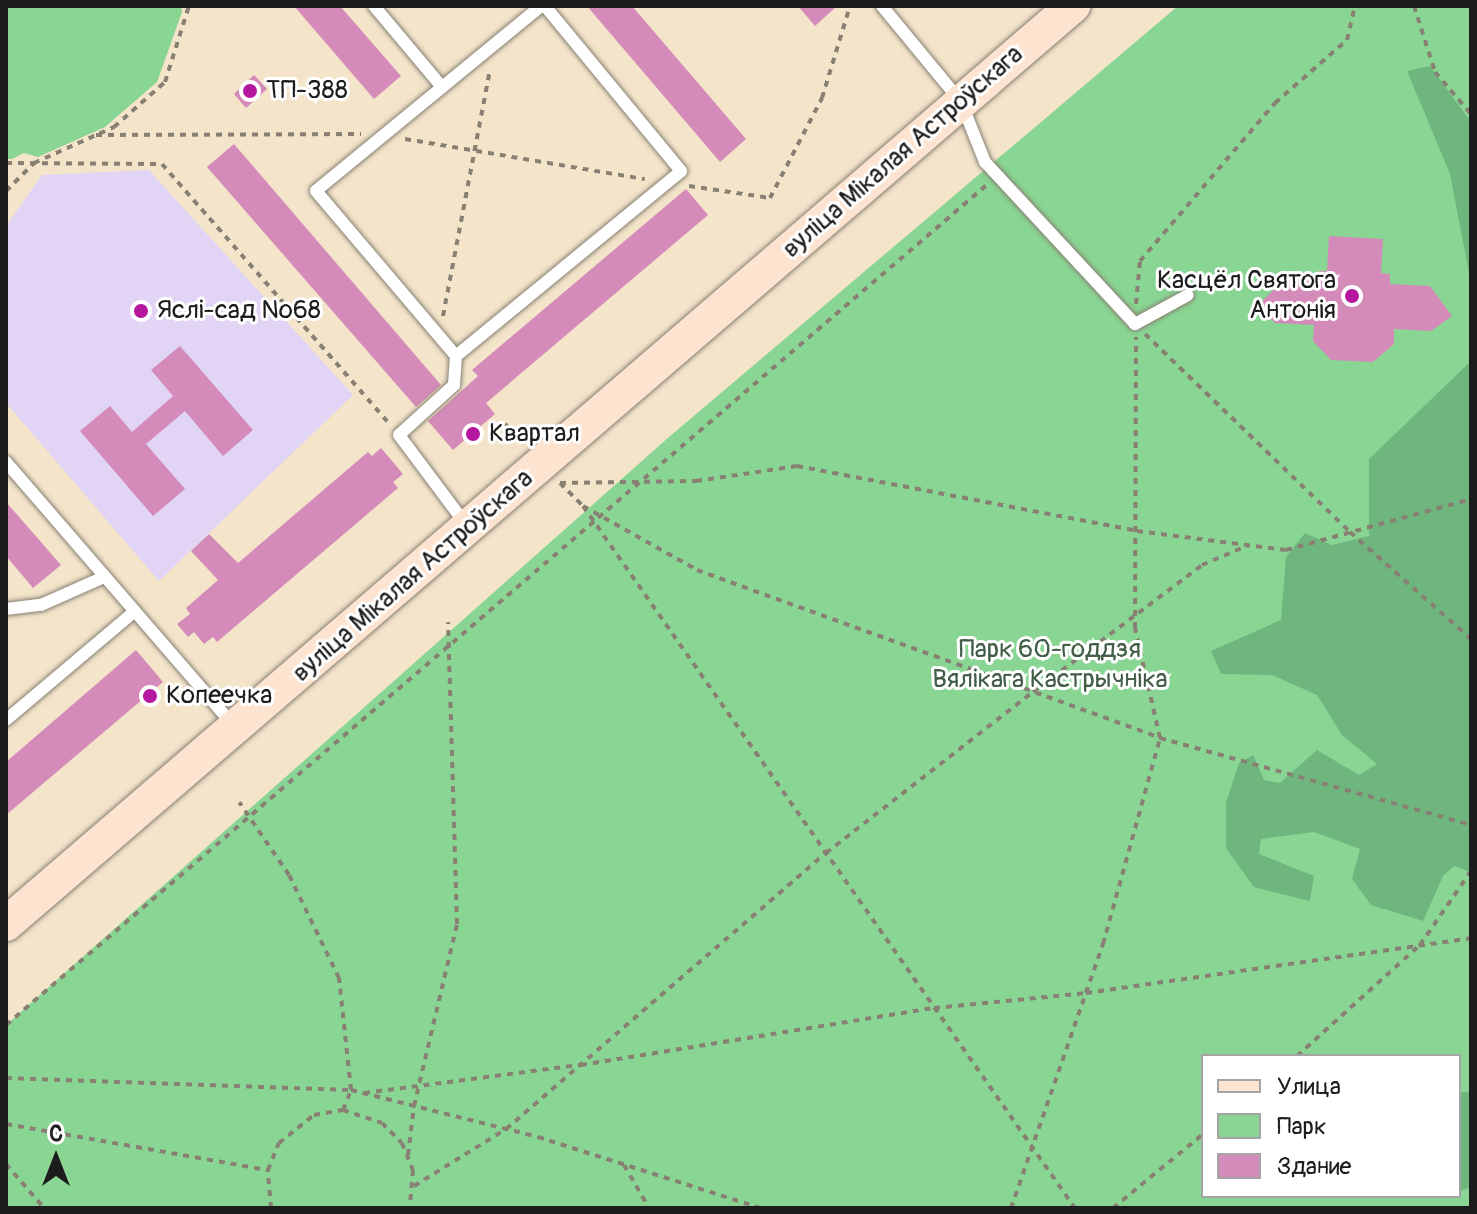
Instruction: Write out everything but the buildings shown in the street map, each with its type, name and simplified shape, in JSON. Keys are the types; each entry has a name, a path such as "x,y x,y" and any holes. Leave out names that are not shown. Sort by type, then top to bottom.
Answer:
{"main road":[{"name":"вуліца Мікалая Астроўскага","path":"6,924 1073,6"}],"lane":[{"path":"374,6 442,87"},
{"path":"456,356 681,171 543,6 380,134 316,191 456,356 454,385 399,435 469,527"},
{"path":"882,6 961,102 985,162 996,177 1135,324 1188,295"},
{"path":"6,462 236,727"},
{"path":"6,609 41,605 104,577"},
{"path":"6,720 134,612"}],"path":[{"path":"6,191 34,163 114,127 165,82 189,6"},
{"path":"96,135 380,134 474,153 770,198 822,98 850,6"},
{"path":"1011,1208 1086,993 1160,738 1135,616 1139,366 1135,324 1140,261 1275,103 1347,40 1355,6"},
{"path":"1414,6 1435,72 1471,114"},
{"path":"439,336 495,43"},
{"path":"6,163 162,164 399,435"},
{"path":"6,1025 592,519 644,482 996,177"},
{"path":"1135,324 1350,532 1471,639"},
{"path":"505,424 534,453"},
{"path":"1075,1208 583,506 560,483 696,481 797,466 1137,531 1286,550 1469,500"},
{"path":"583,506 697,570 1160,738 1471,825"},
{"path":"414,1186 506,1129 826,853 1033,692 1202,565 1249,545"},
{"path":"410,1208 414,1186 408,1155 414,1106 457,924 448,622"},
{"path":"239,802 289,875 339,978 351,1090 343,1110"},
{"path":"1299,1054 1420,945 1471,871"},
{"path":"364,1093 581,1065 934,1008 1086,993 1471,938"},
{"path":"6,1078 351,1090 506,1129 760,1208"},
{"path":"271,1208 268,1170 289,1131 314,1115 343,1110 382,1123 408,1155"},
{"path":"6,1124 268,1170"},
{"path":"1113,1208 1201,1136"},
{"path":"6,1164 44,1208"},
{"path":"624,1165 649,1208"}],"shaded area":[{"name":"Яслі-сад №68","path":"149,170 353,395 159,581 6,403 6,226 42,175"}],"green space":[{"path":"6,6 181,6 182,12 157,82 105,127 38,157 24,153 6,159"},
{"name":"Парк 60-годдзя Вялікага Кастрычніка","path":"1178,6 1471,6 1471,1208 6,1208 6,1025 669,437"},
{"path":"1430,66 1471,122 1471,283 1450,174 1407,71"},
{"path":"1471,361 1471,872 1454,866 1443,876 1423,921 1371,905 1352,879 1360,849 1314,832 1261,839 1259,854 1314,876 1310,901 1254,887 1226,848 1226,803 1239,763 1253,755 1264,780 1280,783 1317,750 1359,775 1377,764 1342,735 1317,695 1272,675 1221,674 1211,651 1281,620 1286,557 1305,533 1332,545 1369,536 1369,459"},
{"path":"1471,1091 1471,1187 1461,1191 1461,1093"}],"place":[{"name":"ТП-388","path":"250,91"},
{"name":"Касцёл Святога Антонія","path":"1352,296"},
{"name":"Яслі-сад №68","path":"141,311"},
{"name":"Квартал","path":"473,434"},
{"name":"Копеечка","path":"150,696"}]}
